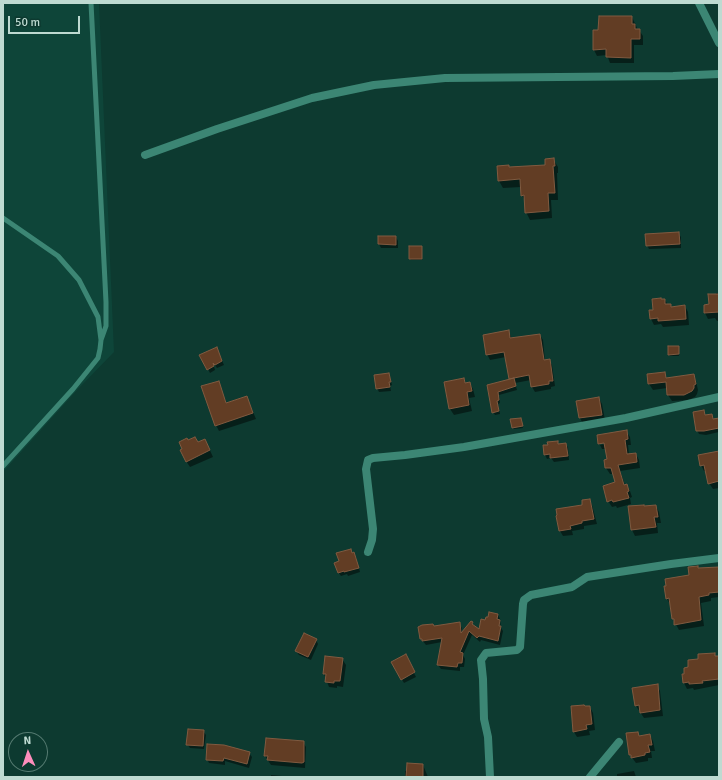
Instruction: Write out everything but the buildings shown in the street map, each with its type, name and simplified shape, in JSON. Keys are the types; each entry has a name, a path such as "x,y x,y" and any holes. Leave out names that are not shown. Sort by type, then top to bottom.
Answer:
{"street":[{"path":"699,3 719,43"},
{"path":"145,156 312,98 374,85 445,78 674,76 719,74"},
{"path":"368,552 372,540 373,529 366,469 368,460 373,458 464,447 626,418 719,397"},
{"path":"490,777 488,737 484,718 481,660 486,653 517,650 520,647 522,604 524,600 531,595 572,587 587,577 719,558"},
{"path":"590,777 619,742"}],"lane":[{"path":"3,466 73,389 98,358 101,340 106,326 91,3"},
{"path":"3,218 58,256 79,280 98,317 101,340"}],"shaded area":[{"path":"3,3 99,3 114,352 78,389 3,472"}]}
